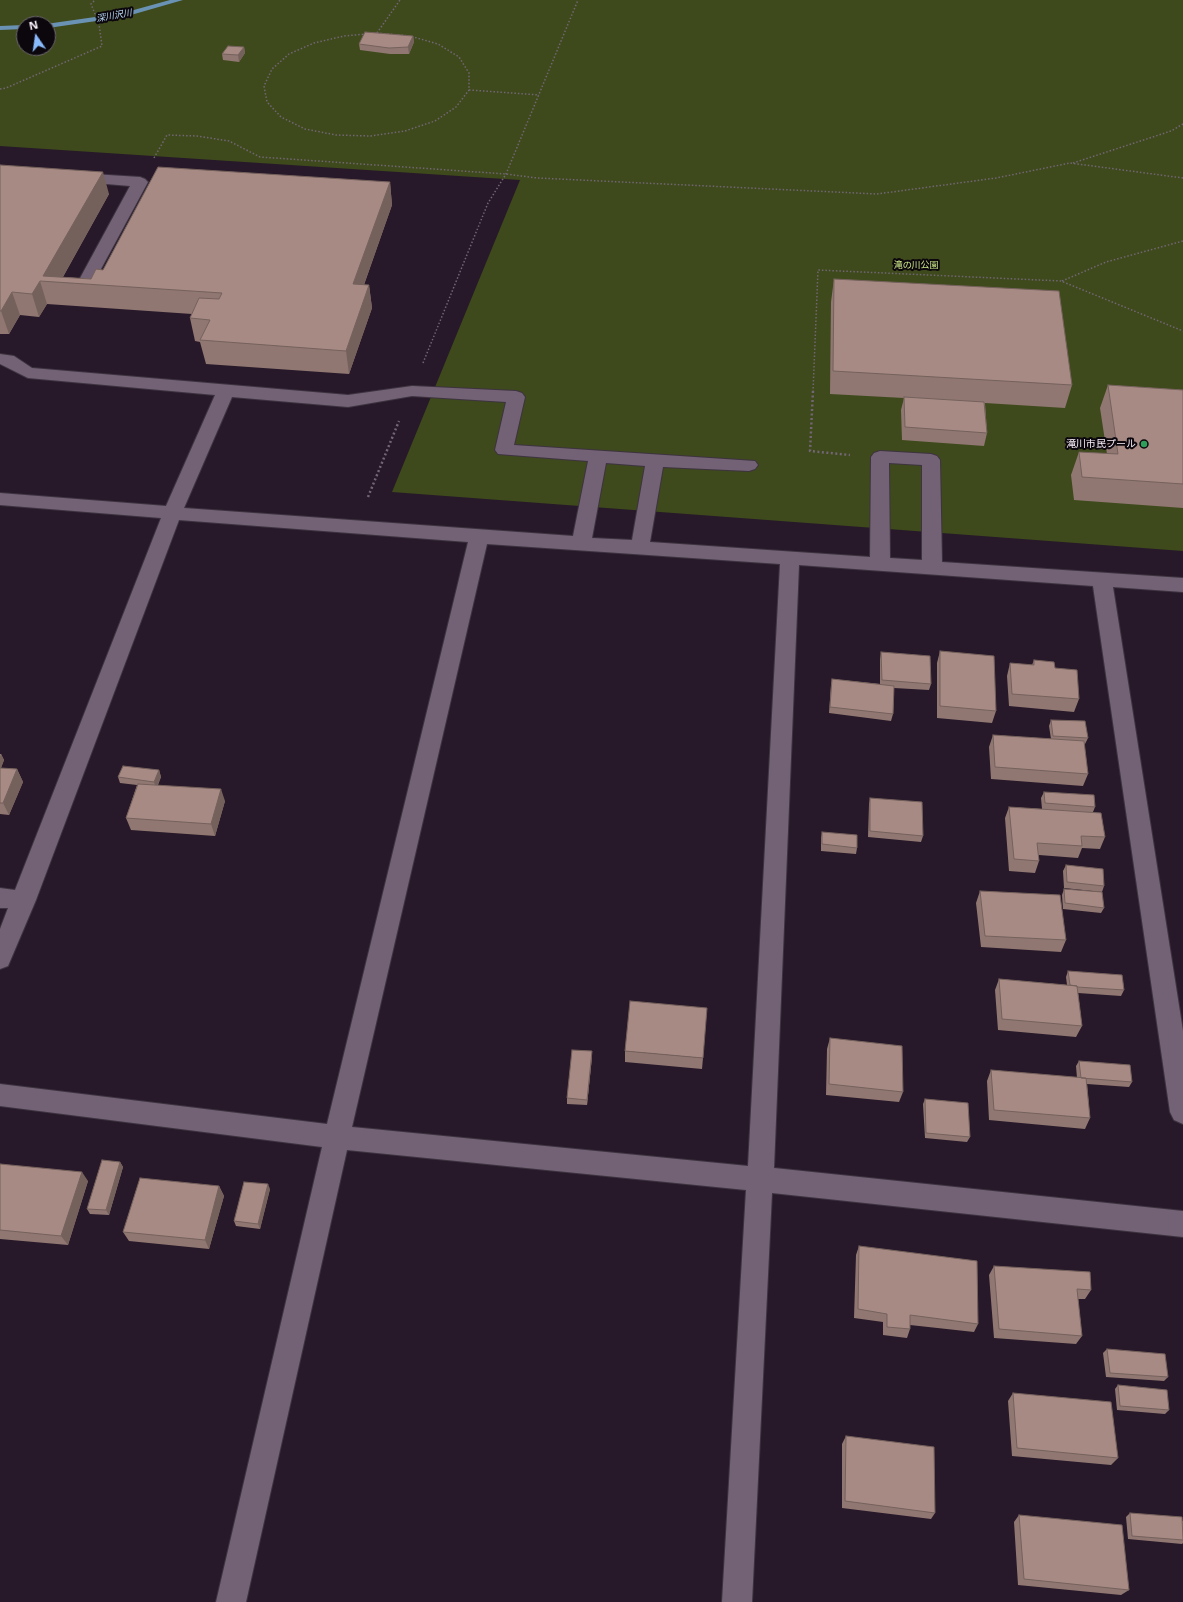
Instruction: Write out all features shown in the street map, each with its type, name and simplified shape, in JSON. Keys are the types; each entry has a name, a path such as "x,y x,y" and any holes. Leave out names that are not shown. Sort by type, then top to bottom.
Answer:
{"street":[{"path":"62,178 140,182 86,280"},
{"path":"3,361 28,373 348,401 412,391 516,397 504,450 655,461 749,465"},
{"path":"0,959 173,512 226,391"},
{"path":"581,544 598,456"},
{"path":"880,563 880,457 932,460 932,567"},
{"path":"640,547 655,461"},
{"path":"0,499 479,537 880,563 1183,585"},
{"path":"231,1602 337,1137 479,537"},
{"path":"737,1602 760,1179 790,557"},
{"path":"1102,580 1183,1112"},
{"path":"0,898 24,900"},
{"path":"0,1095 337,1137 760,1179 1183,1224"}],"path":[{"path":"0,89 6,88 102,46 99,24 88,0"},
{"path":"91,4 95,0"},
{"path":"377,33 400,0"},
{"path":"375,498 367,497 412,391 488,203 506,174 578,0"},
{"path":"377,33 410,36 438,44 459,57 469,73 469,90 456,107 435,121 405,131 371,136 336,135 305,129 281,117 267,102 264,86 272,69 289,54 314,43 337,37 377,33"},
{"path":"469,90 539,95"},
{"path":"140,182 168,135 197,136 229,141 260,157 506,174 537,178 877,194 996,178 1070,163 1171,132 1183,124"},
{"path":"1070,163 1183,178"},
{"path":"1061,281 1106,262 1183,241"},
{"path":"880,457 810,451 818,270 1061,281 1183,331"}],"green space":[{"name":"滝の川公園","path":"0,0 1183,0 1183,551 392,492 520,180 0,146"}],"building":[{"path":"365,32 413,36 408,47 389,48 359,44"},
{"path":"228,46 244,47 238,55 222,54"},
{"path":"0,165 103,172 43,276 91,279 96,269 103,270 158,167 390,182 353,284 369,285 346,351 200,340 210,320 190,318 199,298 219,299 222,293 40,281 32,294 12,292 0,311"},
{"path":"834,279 1059,291 1072,385 833,371"},
{"name":"滝川市民プール","path":"1108,385 1183,390 1183,484 1082,477 1079,452 1118,454"},
{"path":"904,397 984,402 987,433 905,427"},
{"path":"940,651 994,656 996,711 940,706"},
{"path":"881,652 930,656 931,684 882,680"},
{"path":"1034,660 1054,662 1055,668 1077,670 1079,699 1012,694 1010,663 1034,665"},
{"path":"832,679 894,686 893,714 830,707"},
{"path":"1051,720 1085,721 1088,738 1053,736"},
{"path":"993,735 1084,741 1088,774 995,767"},
{"path":"123,766 159,770 154,782 118,777"},
{"path":"0,768 17,769 3,803 0,803"},
{"path":"138,784 221,789 211,824 126,818"},
{"path":"1044,792 1094,795 1095,807 1045,803"},
{"path":"870,798 922,802 923,836 870,831"},
{"path":"1009,807 1101,813 1105,837 1081,836 1082,846 1037,843 1039,861 1014,859"},
{"path":"822,832 857,835 857,848 822,844"},
{"path":"1066,865 1103,869 1104,886 1067,882"},
{"path":"1064,889 1102,892 1104,908 1065,903"},
{"path":"980,891 1060,895 1066,940 985,936"},
{"path":"1068,971 1122,975 1124,990 1077,987 1070,985"},
{"path":"999,979 1077,986 1082,1026 1002,1019"},
{"path":"630,1001 707,1008 703,1058 625,1051"},
{"path":"830,1038 902,1046 903,1092 829,1084"},
{"path":"572,1050 592,1051 587,1100 567,1098"},
{"path":"1079,1061 1130,1065 1132,1082 1081,1078"},
{"path":"991,1070 1086,1078 1090,1118 994,1110"},
{"path":"925,1099 968,1103 970,1137 926,1133"},
{"path":"102,1160 120,1162 106,1210 87,1209"},
{"path":"0,1164 82,1172 61,1236 0,1230"},
{"path":"140,1178 219,1186 205,1240 123,1232"},
{"path":"244,1182 268,1184 258,1224 234,1221"},
{"path":"859,1246 977,1261 978,1324 910,1315 910,1329 887,1327 887,1314 858,1309"},
{"path":"994,1266 1090,1272 1091,1290 1077,1289 1082,1336 999,1329"},
{"path":"1107,1349 1165,1354 1168,1377 1110,1373"},
{"path":"1118,1385 1167,1390 1169,1410 1120,1406"},
{"path":"1013,1393 1111,1402 1118,1458 1017,1448"},
{"path":"846,1436 934,1447 935,1513 845,1501"},
{"path":"1130,1513 1182,1517 1183,1540 1132,1536"},
{"path":"1019,1515 1122,1525 1129,1590 1024,1579"}],"waterway":[{"name":"深川沢川","path":"56,25 124,15 179,0"},
{"name":"深川沢川","path":"0,28 16,27"}],"place":[{"name":"滝川市民プール","path":"1144,444"}]}
